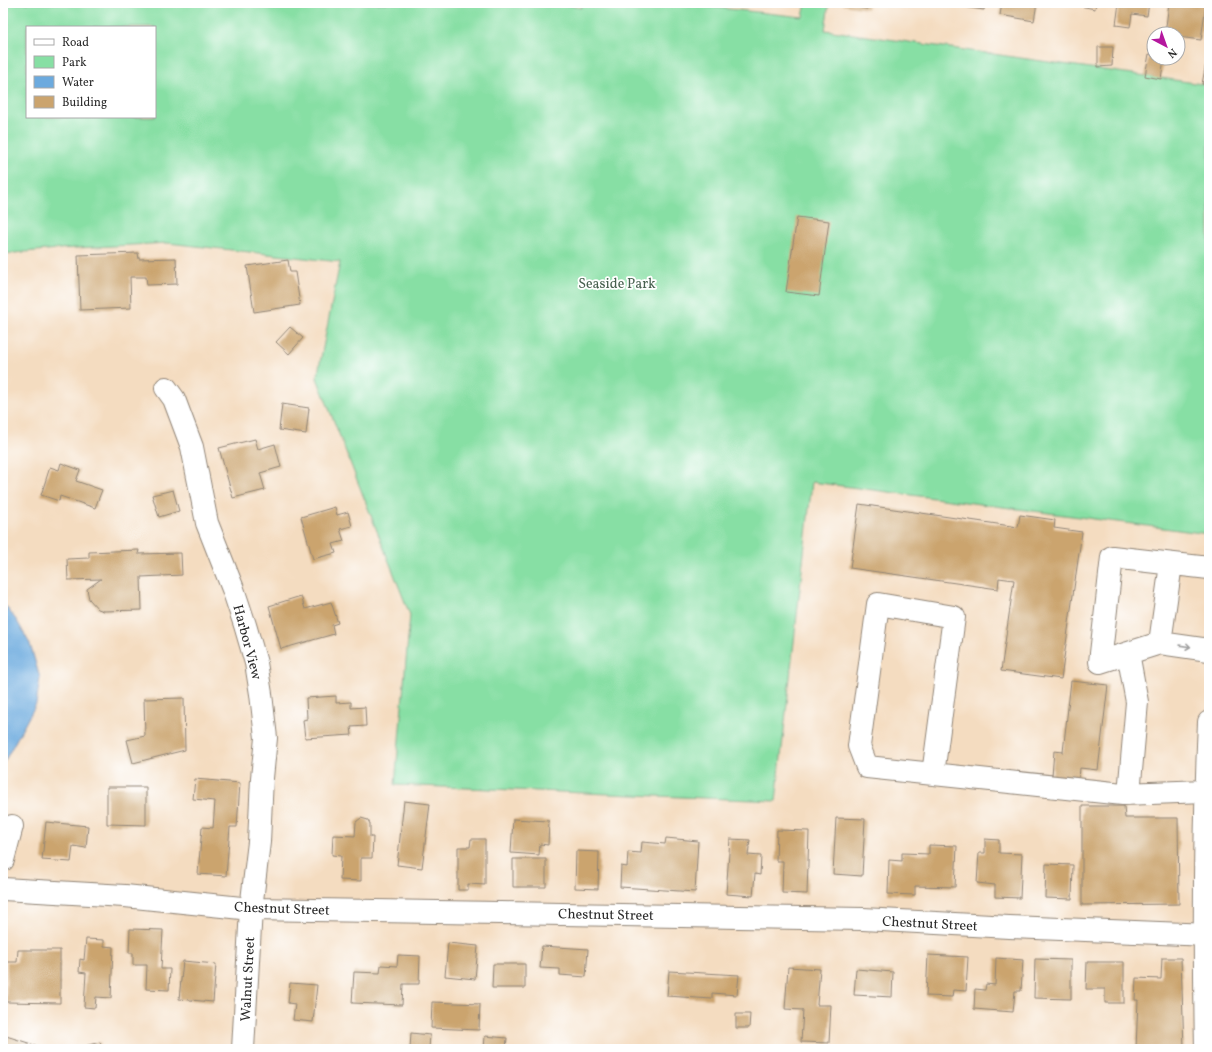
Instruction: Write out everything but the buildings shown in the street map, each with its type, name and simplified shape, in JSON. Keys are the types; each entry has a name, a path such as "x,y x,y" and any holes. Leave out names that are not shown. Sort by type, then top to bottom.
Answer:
{"street":[{"name":"Harbor View","path":"166,388 174,399 192,447 207,523 242,618 256,663 266,738 262,778 259,842 251,909"},
{"path":"1209,568 1112,557 1100,662 1160,643 1209,650"},
{"path":"1160,643 1171,564"},
{"path":"933,774 954,617 878,604 859,746 867,767 933,774 1129,794 1206,791"},
{"path":"1128,653 1138,702 1129,794"},
{"path":"1206,1049 1206,791 1209,722"},
{"path":"3,860 12,826"},
{"name":"Chestnut Street","path":"3,889 125,896 251,909 863,919 1206,935"},
{"name":"Walnut Street","path":"243,1049 251,909"}],"green space":[{"name":"Seaside Park","path":"3,3 559,3 581,8 582,3 673,3 803,17 806,3 829,3 825,30 1209,85 1209,534 812,482 776,801 395,785 410,615 317,378 340,262 168,243 58,249 3,254"}],"water":[{"path":"3,603 17,621 30,644 40,678 36,704 3,764"}]}
